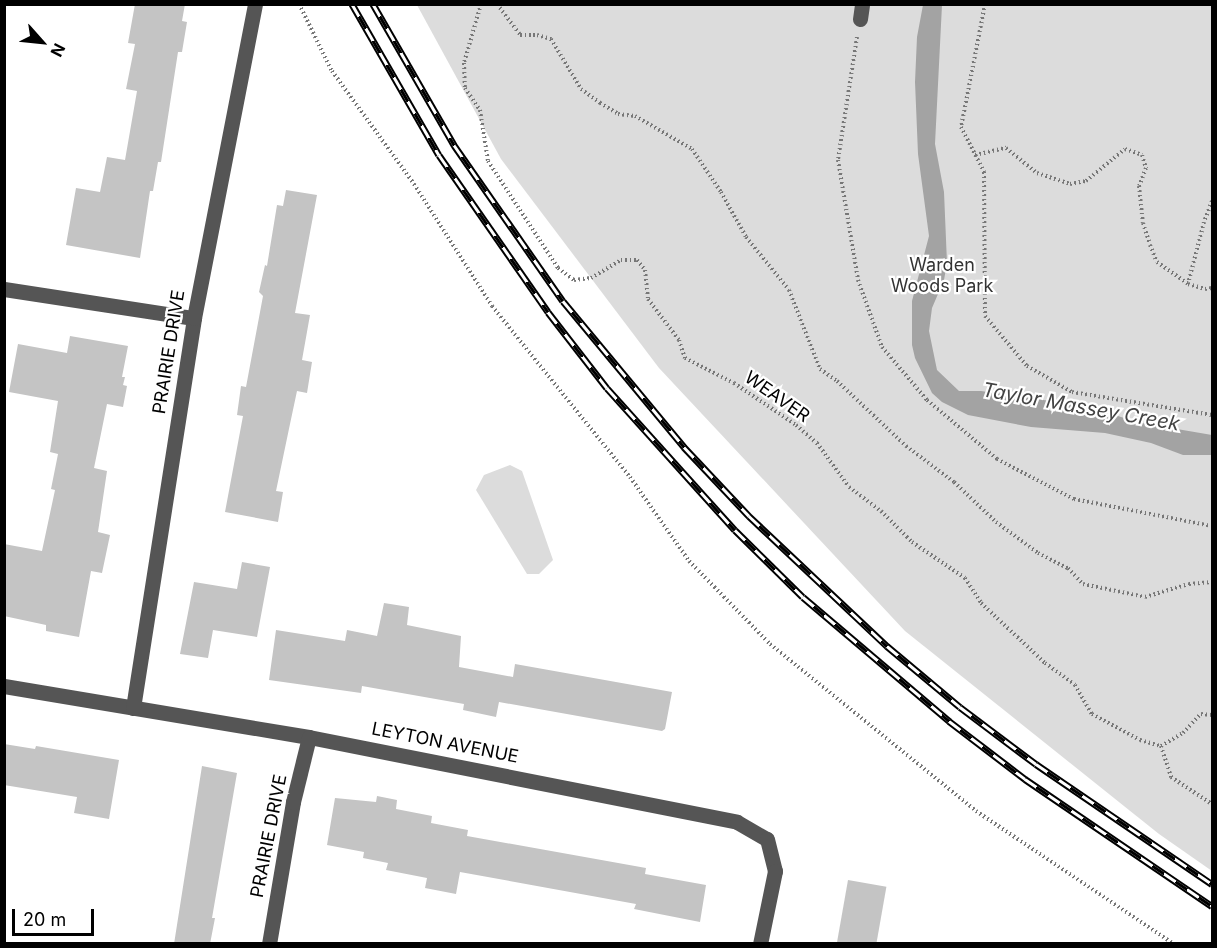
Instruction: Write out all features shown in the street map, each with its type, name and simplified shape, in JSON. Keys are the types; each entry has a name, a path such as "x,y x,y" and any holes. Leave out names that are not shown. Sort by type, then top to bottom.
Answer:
{"street":[{"name":"PRAIRIE DRIVE","path":"133,708 194,318 255,4"},
{"path":"4,289 194,318"},
{"name":"LEYTON AVENUE","path":"4,686 309,737 737,822 767,839 775,872 760,944"},
{"name":"PRAIRIE DRIVE","path":"269,944 292,802 309,737"}],"path":[{"path":"299,4 332,71 414,184 492,306 630,477 689,561 770,644 976,811 1174,944"},
{"name":"WEAVER","path":"481,4 464,63 465,88 480,110 488,161 558,268 574,280 591,278 621,260 636,260 645,270 648,299 679,340 686,358 734,383 796,425 817,443 849,487 881,511 912,542 965,578 981,603 1045,663 1075,686 1092,714 1140,740 1161,746"},
{"path":"497,4 520,35 537,35 551,39 581,90 618,114 634,116 692,149 721,192 746,237 789,290 819,369 837,381 906,446 954,482 996,522 1038,553 1068,568 1083,584 1145,597 1189,584 1212,582"},
{"path":"985,4 961,127 984,172 985,316 1027,366 1072,392 1212,415"},
{"path":"861,12 838,160 858,280 882,347 927,400 996,459 1074,499 1212,526"},
{"path":"975,154 1006,148 1037,173 1070,184 1086,181 1125,149 1142,155 1146,168 1139,186 1142,213 1156,262 1188,284 1205,289 1212,288"},
{"path":"1188,284 1204,222 1212,201"},
{"path":"1212,715 1201,714 1183,733 1161,746 1172,777 1212,804"}],"green space":[{"name":"Warden Woods Park","path":"417,5 1212,5 1212,871 1159,834 905,631 659,368 501,159"},
{"path":"510,465 522,471 553,560 539,574 527,574 476,490 484,475"}],"water":[{"name":"Taylor Massey Creek","path":"923,5 942,5 935,144 944,192 947,263 944,280 932,308 929,331 937,370 959,391 981,391 1064,403 1103,411 1136,422 1212,435 1212,455 1183,455 1151,443 1105,433 1031,427 968,415 942,402 932,393 915,358 912,345 912,301 929,236 918,154 915,82 917,37"}],"building":[{"path":"135,4 185,4 182,21 187,22 182,52 178,52 161,162 158,162 153,191 150,191 140,258 66,245 76,188 100,192 107,157 125,160 137,91 126,89 135,44 128,43"},
{"path":"286,190 317,195 295,313 310,315 302,360 312,362 307,393 297,391 276,491 283,492 278,522 225,512 243,416 237,415 241,386 246,387 263,296 259,292 265,265 267,266 277,205 283,206"},
{"path":"70,336 128,346 122,377 125,377 123,385 127,386 123,407 107,404 94,468 107,471 98,532 110,535 102,573 91,571 79,637 46,631 46,625 4,616 4,544 42,551 55,490 51,489 58,454 50,452 58,401 9,392 18,344 67,353"},
{"path":"242,562 270,567 257,637 213,630 208,658 180,654 194,582 237,589"},
{"path":"384,603 409,607 407,625 461,636 459,667 513,677 515,664 672,692 665,729 662,731 499,702 496,717 463,710 464,704 362,686 361,693 269,680 276,630 345,641 347,630 377,636"},
{"path":"4,744 35,749 36,746 119,760 109,819 74,813 77,797 4,785"},
{"path":"202,766 237,773 212,918 215,918 210,944 174,944"},
{"path":"377,796 397,800 396,809 432,816 431,823 468,830 467,836 646,868 645,874 706,885 700,922 634,909 636,904 460,872 456,894 425,888 427,878 386,870 388,863 363,858 364,852 327,845 335,798 376,802"},
{"path":"848,880 886,887 876,944 837,944"}],"railway":[{"path":"352,4 439,155 548,312 607,388 735,530 803,597 949,721 1025,779 1212,906"},
{"path":"373,4 454,145 563,301 684,447 749,516 887,646 960,707 1036,764 1212,884"}]}
